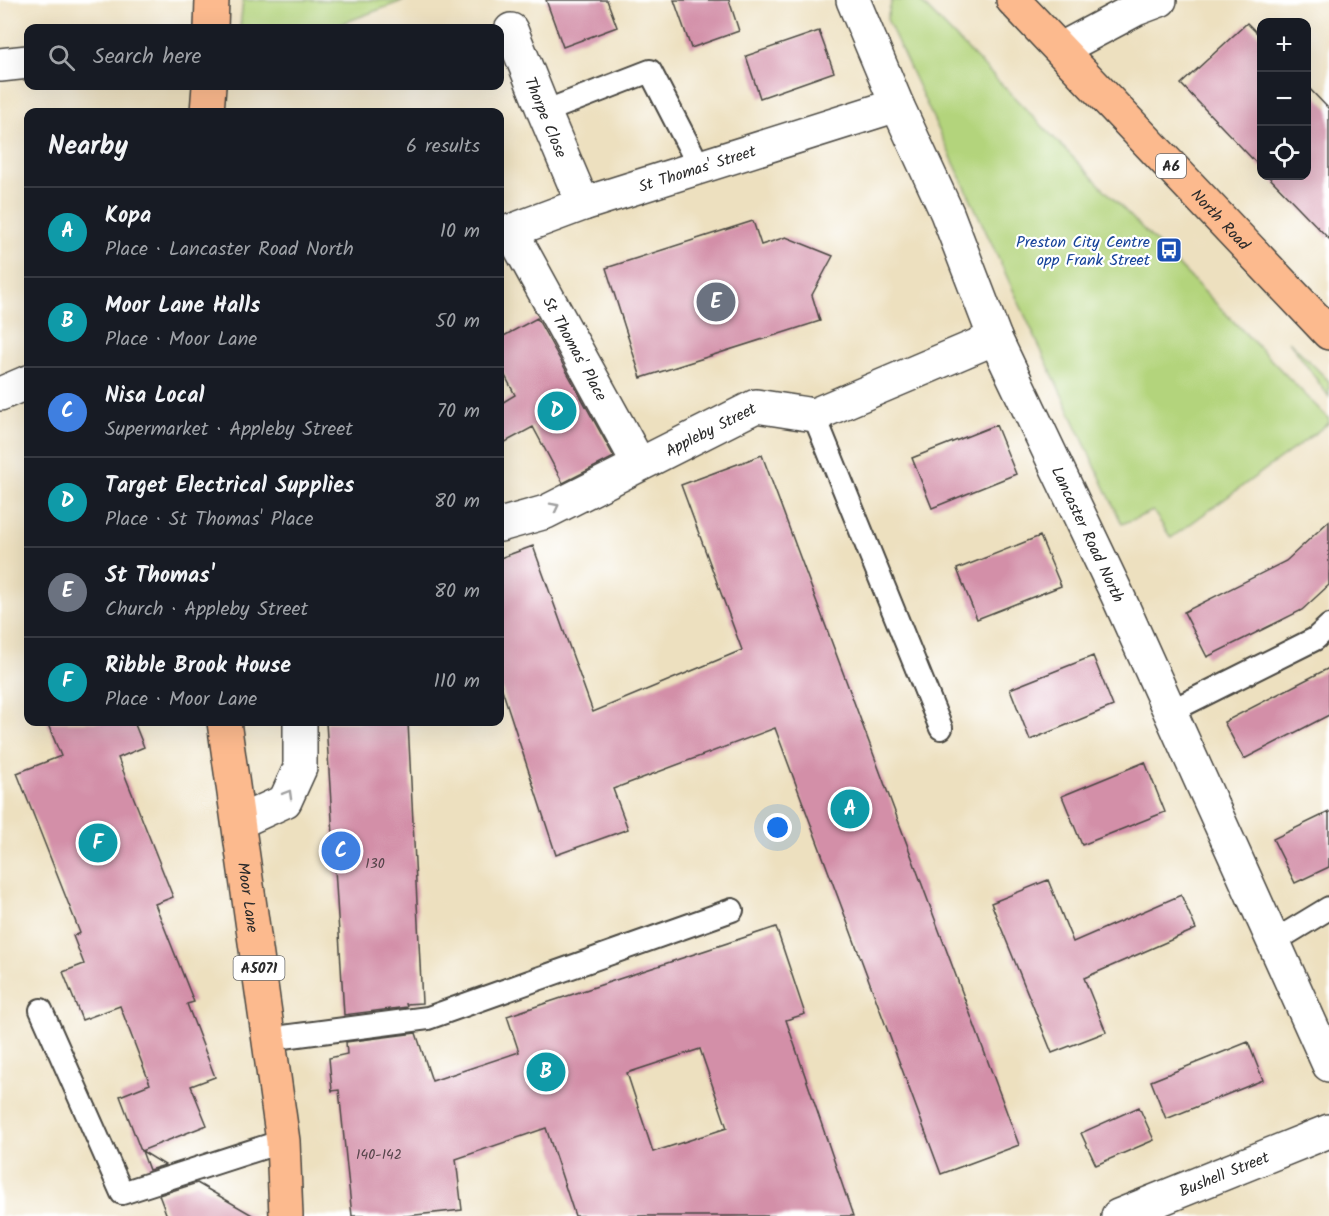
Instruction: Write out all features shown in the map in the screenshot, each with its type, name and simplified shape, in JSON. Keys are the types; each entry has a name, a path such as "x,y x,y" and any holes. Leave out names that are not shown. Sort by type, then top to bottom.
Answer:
{"main road":[{"path":"211,24 212,0"},
{"name":"North Road","path":"1012,0 1329,333"},
{"path":"207,108 209,90"},
{"name":"Moor Lane","path":"225,726 283,1141 286,1216"}],"street":[{"name":"Lancaster Road North","path":"853,0 897,105 947,213 994,338 1117,594 1329,1065"},
{"path":"1061,49 1136,9 1160,0"},
{"name":"Thorpe Close","path":"511,30 583,204"},
{"path":"0,65 24,63"},
{"name":"St Thomas' Street","path":"505,233 583,204 699,166 897,105"},
{"name":"St Thomas' Place","path":"505,233 639,464"},
{"path":"814,416 994,338"},
{"path":"0,394 24,384"},
{"name":"Appleby Street","path":"504,524 546,512 756,406 814,416"},
{"path":"239,822 285,801 300,768 300,726"},
{"name":"Bushell Street","path":"1118,1216 1329,1131"}],"lane":[{"path":"544,112 650,71 699,166"},
{"path":"814,416 941,728"},
{"path":"1169,712 1315,639 1329,626"},
{"path":"1273,942 1329,908"},
{"path":"268,1040 428,1018 732,910"},
{"path":"41,1010 122,1193 283,1141"}],"green space":[{"path":"243,0 405,0 341,24 240,24"},
{"path":"892,0 919,0 1329,419 1329,423 1171,538 1153,511 1122,524 887,19"},
{"path":"1289,341 1329,381 1329,397"}],"building":[{"path":"546,0 607,0 617,27 563,47"},
{"path":"674,0 729,0 739,31 691,48"},
{"path":"1247,23 1257,33 1257,164 1181,84"},
{"path":"819,31 834,72 760,98 746,56"},
{"path":"1311,90 1329,109 1329,239 1272,180 1311,180"},
{"path":"753,221 761,245 786,237 833,256 812,295 820,321 641,378 606,268"},
{"path":"537,318 614,457 563,483 533,427 504,443 504,402 515,395 504,374 504,336"},
{"path":"996,425 1016,474 932,508 912,458"},
{"path":"762,455 1019,1145 941,1174 775,728 613,789 628,829 556,855 504,695 504,557 533,546 593,712 742,650 681,485"},
{"path":"1329,521 1329,585 1302,610 1207,657 1184,612 1286,561"},
{"path":"1040,536 1061,586 977,619 957,569"},
{"path":"1093,656 1113,706 1030,740 1010,689"},
{"path":"1329,668 1329,715 1244,759 1224,722"},
{"path":"49,726 136,726 144,747 118,758 173,897 155,904 194,1002 187,1004 215,1077 191,1086 207,1125 141,1151 120,1096 150,1084 120,1006 82,1020 63,972 84,964 73,936 80,933 17,773 61,756"},
{"path":"326,726 408,726 422,1003 344,1015"},
{"path":"1145,762 1165,812 1082,845 1062,796"},
{"path":"1329,812 1329,867 1295,883 1273,839"},
{"path":"1048,880 1073,942 1181,895 1196,929 1084,978 1106,1032 1052,1053 991,903"},
{"path":"776,927 805,1014 786,1020 853,1216 575,1216 546,1128 456,1159 462,1210 406,1216 352,1216 339,1090 332,1091 329,1058 347,1054 346,1042 416,1033 432,1081 519,1052 507,1016","holes":["700,1049 727,1128 653,1152 627,1073"]},
{"path":"1248,1042 1263,1080 1166,1119 1151,1081"},
{"path":"1139,1107 1154,1140 1096,1165 1081,1133"},
{"path":"142,1151 165,1165 149,1170"},
{"path":"197,1183 254,1216 167,1216 159,1195"}],"place":[{"name":"Preston City Centre opp Frank Street","path":"1169,250"},
{"name":"St Thomas'","path":"716,302"},
{"name":"Target Electrical Supplies","path":"557,411"},
{"name":"Kopa","path":"850,809"},
{"name":"Ribble Brook House","path":"98,843"},
{"name":"Nisa Local","path":"341,851"},
{"name":"Moor Lane Halls","path":"546,1072"}]}
